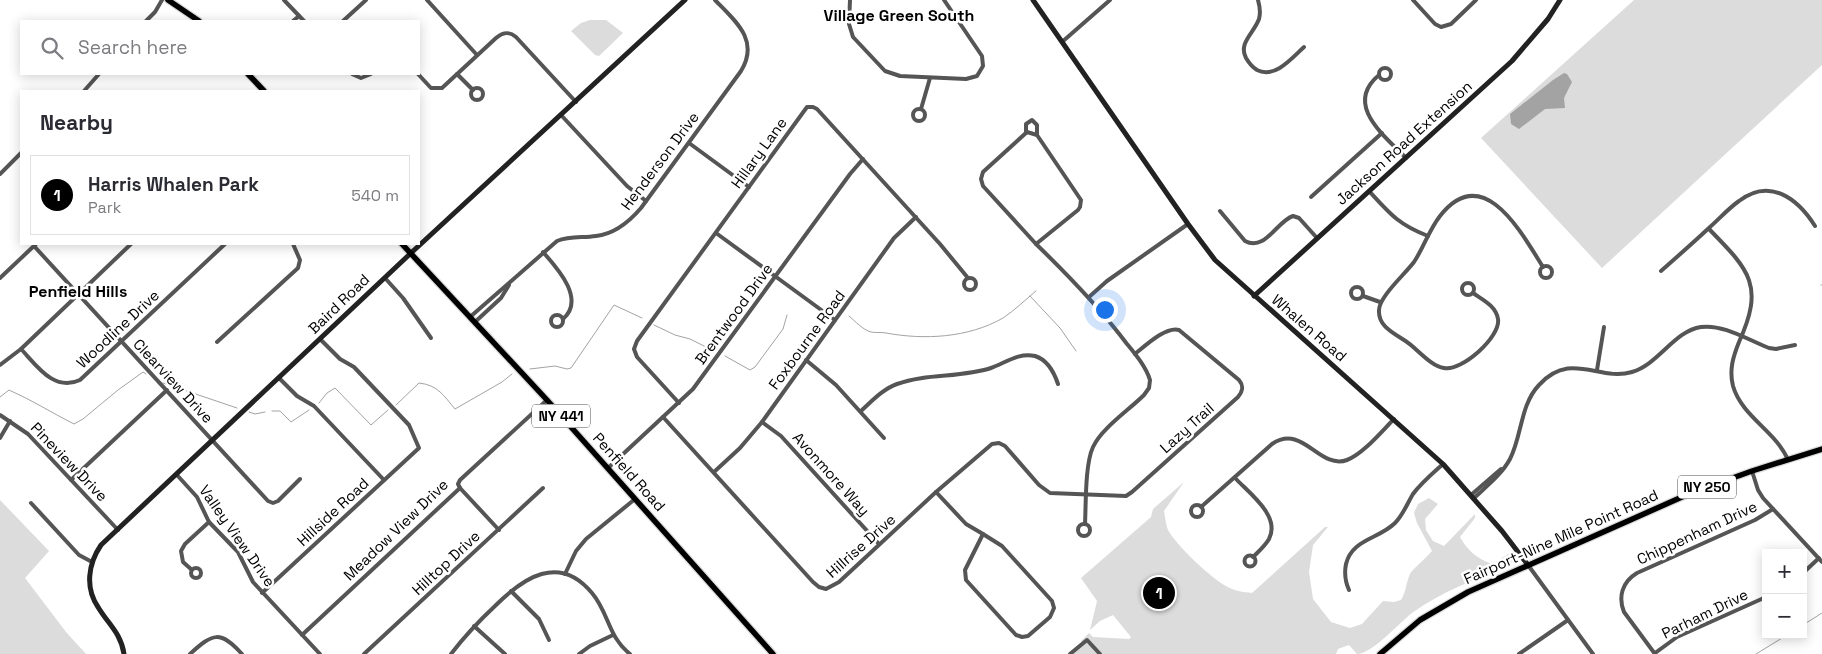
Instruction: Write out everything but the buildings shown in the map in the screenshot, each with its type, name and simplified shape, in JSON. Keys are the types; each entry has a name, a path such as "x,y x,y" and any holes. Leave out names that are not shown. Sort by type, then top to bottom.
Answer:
{"main road":[{"path":"168,0 198,20"},
{"path":"249,75 263,90"},
{"name":"Penfield Road","path":"403,245 547,400 773,654"},
{"name":"Fairport-Nine Mile Point Road","path":"1380,654 1413,625 1435,610 1468,592 1691,493 1822,449"}],"street":[{"path":"147,20 155,12 162,0"},
{"path":"284,0 303,20"},
{"path":"344,20 366,0"},
{"path":"427,0 477,55"},
{"name":"Baird Road","path":"420,245 685,0"},
{"name":"Henderson Drive","path":"470,317 557,241 603,235 616,230 630,220 646,201 741,71 748,54 743,31 716,0"},
{"path":"850,0 849,24 853,37 884,70 900,76 973,78 980,73 983,66 982,56 944,0"},
{"name":"Whalen Road","path":"1033,0 1188,224 1220,266 1443,464 1502,531 1593,654"},
{"path":"1062,42 1110,0"},
{"path":"1258,0 1259,18 1246,41 1244,50 1252,66 1262,72 1274,71 1304,47"},
{"path":"1413,0 1435,24 1441,27 1451,24 1476,0"},
{"name":"Jackson Road Extension","path":"1254,296 1512,61 1548,19 1560,0"},
{"path":"293,20 298,16"},
{"path":"419,75 429,86 436,89 444,86 499,35 509,33 516,37 576,102"},
{"path":"457,74 473,90"},
{"path":"85,90 98,75"},
{"path":"354,75 361,78 368,75"},
{"path":"1379,75 1368,88 1365,105 1369,116 1382,133 1406,158"},
{"path":"921,110 930,78"},
{"name":"Hillary Lane","path":"679,403 637,357 635,345 801,115 810,107 817,109 916,217 968,278"},
{"path":"561,115 628,186 646,201"},
{"path":"1036,244 1078,210 1081,204 1078,194 1036,134 1037,125 1032,120 1026,124 1026,132 983,172 981,179 983,186 1036,244 1088,297 1134,354 1149,376 1150,384 1144,395 1105,431 1093,447 1089,462 1085,524"},
{"path":"1026,132 1036,134"},
{"path":"1311,197 1382,133"},
{"path":"689,143 749,186"},
{"path":"0,174 20,154"},
{"name":"Brentwood Drive","path":"608,468 679,403 697,383 850,174 863,160"},
{"path":"1369,191 1397,221 1410,229 1428,236"},
{"path":"1662,271 1738,201 1762,191 1777,192 1788,196 1803,210 1815,226"},
{"path":"1473,293 1493,307 1498,318 1497,329 1492,338 1464,363 1451,369 1438,366 1413,345 1384,327 1379,316 1380,302 1407,271 1421,251 1437,220 1452,204 1470,196 1483,196 1494,202 1523,236 1543,267"},
{"path":"1220,211 1250,244 1258,244 1263,241 1293,216 1299,218 1317,238"},
{"name":"Foxbourne Road","path":"714,472 740,448 762,422 894,238 916,217"},
{"path":"1088,297 1107,281 1188,224"},
{"path":"1709,229 1742,264 1750,281 1752,300 1750,312 1731,366 1736,394 1746,409 1783,449 1788,460"},
{"path":"716,233 836,320"},
{"path":"0,278 35,245"},
{"name":"Clearview Drive","path":"35,245 166,390 271,502 278,501 300,479"},
{"path":"0,365 21,349 130,245"},
{"name":"Woodline Drive","path":"21,349 52,380 70,384 85,378 224,245"},
{"path":"216,342 298,268 300,260 294,245"},
{"name":"Baird Road","path":"124,654 118,633 98,607 90,592 89,580 92,562 101,545 420,245"},
{"path":"543,252 558,271 570,292 571,305 563,319"},
{"path":"385,278 403,298 431,338"},
{"name":"Henderson Drive","path":"475,322 501,298 511,281"},
{"path":"1363,296 1380,302"},
{"path":"1597,370 1604,327"},
{"path":"1473,496 1507,465 1513,453 1530,397 1540,383 1561,370 1578,368 1618,374 1637,370 1654,360 1684,333 1699,327 1717,328 1769,348 1776,349 1795,345"},
{"name":"Lazy Trail","path":"1021,464 1039,485 1053,494 1128,495 1238,397 1242,391 1239,380 1179,330 1173,329 1165,332 1134,354"},
{"name":"Hillside Road","path":"262,593 419,448 409,425 354,366 340,359 320,339"},
{"path":"861,411 881,393 897,384 981,370 1026,355 1039,358 1048,365 1058,384"},
{"path":"806,360 836,384 884,438"},
{"path":"279,378 297,396 314,406 384,480"},
{"path":"71,480 166,390"},
{"name":"Meadow View Drive","path":"302,634 460,488 458,484 460,480 547,400"},
{"name":"Pineview Drive","path":"0,415 28,434 118,530"},
{"name":"Hillrise Drive","path":"663,417 813,582 819,588 826,589 836,585 936,492 992,444 1002,444 1021,464"},
{"path":"1201,507 1272,444 1283,438 1297,440 1334,462 1345,461 1357,454 1394,419"},
{"path":"0,438 10,422"},
{"name":"Avonmore Way","path":"762,422 781,436 879,544"},
{"path":"1349,590 1344,574 1347,560 1352,550 1395,523 1418,488 1443,464"},
{"path":"1752,471 1760,494 1820,560 1807,570"},
{"name":"Valley View Drive","path":"177,475 197,496 209,522 238,552 250,577 262,593 320,654"},
{"path":"1235,478 1262,506 1271,521 1272,529 1269,538 1253,557"},
{"path":"460,488 499,530"},
{"name":"Hilltop Drive","path":"364,654 543,488"},
{"path":"936,492 966,524 984,534 1002,546 1052,601 1053,614 1028,636 1016,635 966,580 965,570 984,534"},
{"path":"565,574 576,551 586,539 635,498"},
{"path":"31,503 79,555 92,562"},
{"name":"Chippenham Drive","path":"1655,654 1624,612 1621,605 1621,595 1627,581 1637,573 1755,520 1773,509"},
{"path":"192,570 183,562 181,551 185,544 209,522"},
{"path":"451,654 474,626 511,591 528,578 539,574 565,574 581,582 592,592 600,604 613,635 622,648 630,654"},
{"path":"511,591 539,619 549,640"},
{"name":"Parham Drive","path":"1655,654 1677,637 1762,599"},
{"path":"1519,654 1568,620"},
{"path":"474,626 505,654"},
{"path":"579,654 590,646 613,635"},
{"path":"190,654 207,640 216,637 230,641 242,654"},
{"path":"1070,654 1088,640 1100,654"}],"shaded area":[{"path":"1634,0 1822,0 1822,65 1602,268 1481,138"},
{"path":"590,20 606,20 623,33 599,56 595,55 571,31 581,23"},
{"path":"1564,73 1567,74 1572,82 1564,98 1565,108 1545,109 1519,129 1511,124 1510,114"},
{"path":"1184,482 1164,511 1168,530 1178,544 1203,569 1229,588 1235,590 1252,593 1325,527 1328,527 1313,545 1309,572 1313,599 1331,622 1350,628 1362,624 1383,601 1394,602 1401,600 1410,574 1432,551 1417,523 1414,513 1418,504 1429,498 1438,504 1425,519 1426,530 1433,541 1444,546 1475,514 1475,518 1460,537 1469,550 1477,557 1492,564 1510,553 1513,557 1511,564 1460,586 1423,605 1378,644 1363,653 1357,654 1349,645 1338,649 1336,654 1073,654 1083,644 1081,641 1089,633 1093,637 1129,639 1131,637 1113,615 1100,621 1090,630 1097,601 1081,578 1151,517 1153,509"},
{"path":"0,500 49,551 25,578 66,632 86,654 0,654"}],"waterway":[{"path":"849,316 871,332 930,337 946,336 989,325 1003,318 1036,291"},
{"path":"1030,296 1060,328 1076,351"},
{"path":"530,369 555,366 571,368 614,305 642,318"},
{"path":"725,356 750,370 755,367 783,329 787,315"},
{"path":"654,325 712,350"},
{"path":"0,397 9,390 74,424 143,372 146,374"},
{"path":"396,405 419,383 436,389 455,409 502,382 512,374"},
{"path":"163,383 237,408"},
{"path":"319,403 327,393 335,388 371,425 388,410"},
{"path":"272,411 280,411 291,422 309,410"},
{"path":"249,412 255,414 265,412"},
{"path":"1807,622 1822,613"},
{"path":"1756,654 1780,639"}],"place":[{"name":"Harris Whalen Park","path":"1159,593"}],"district":[{"name":"Village Green South","path":"899,15"},
{"name":"Penfield Hills","path":"78,291"}]}
